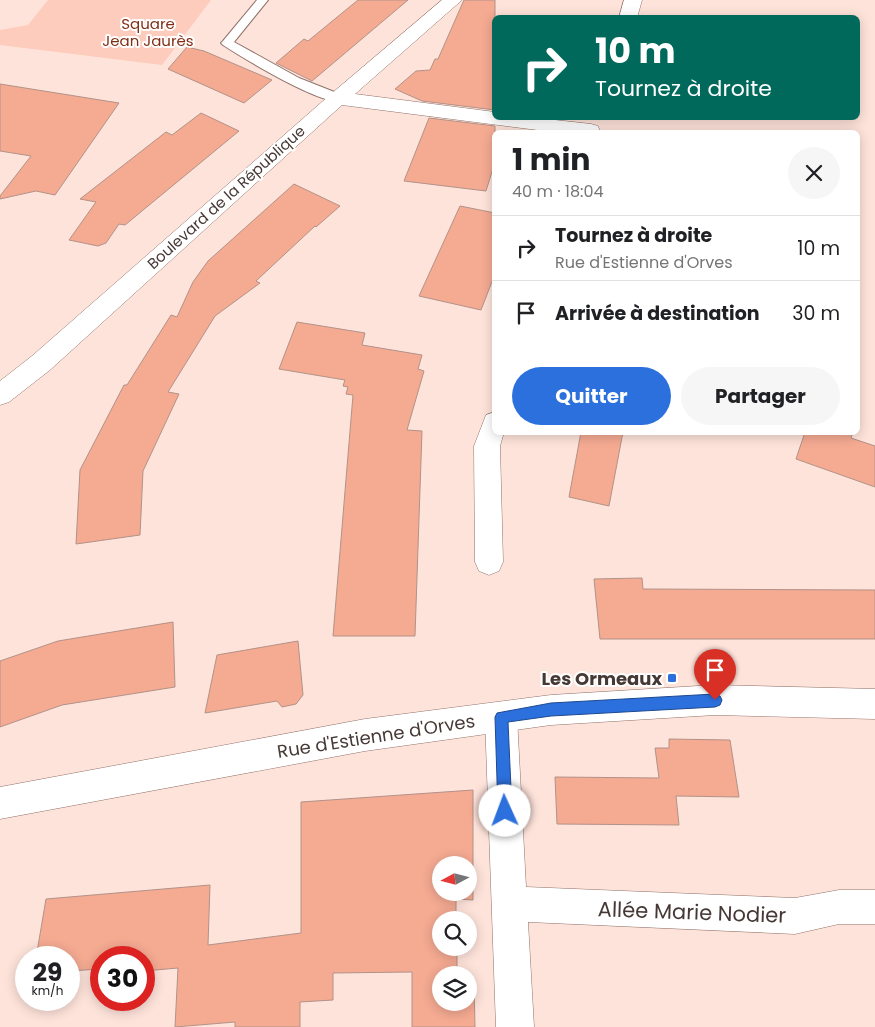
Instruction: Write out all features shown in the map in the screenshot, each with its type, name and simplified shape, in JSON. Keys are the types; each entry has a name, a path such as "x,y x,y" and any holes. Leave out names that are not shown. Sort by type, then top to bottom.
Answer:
{"street":[{"name":"Boulevard de la République","path":"0,394 41,362 338,98 453,0"},
{"path":"629,15 633,0"},
{"path":"338,98 492,116"},
{"path":"531,120 592,127"},
{"path":"489,562 487,446 492,431"},
{"name":"Rue d'Estienne d'Orves","path":"0,803 365,735 551,710 715,700 875,704"},
{"path":"501,717 515,1027"},
{"name":"Allée Marie Nodier","path":"508,904 794,916 840,908 875,908"}],"lane":[{"path":"263,0 227,43 278,73 338,98"}],"green space":[{"name":"Square Jean Jaurès","path":"48,0 211,0 162,65 0,45 0,30 28,25"}],"building":[{"path":"358,0 408,0 312,81 276,63 304,39 308,41"},
{"path":"464,0 495,0 495,15 492,15 492,110 422,101 395,89 416,71 430,70 435,59 438,59"},
{"path":"187,47 204,51 272,80 244,103 168,69"},
{"path":"0,84 119,103 55,195 36,191 0,199 0,196 31,156 0,151"},
{"path":"201,113 239,131 125,225 119,224 106,243 98,246 69,240 96,202 80,199 166,132 172,135"},
{"path":"429,118 495,126 495,130 492,130 492,172 486,191 404,181"},
{"path":"294,184 340,206 315,226 256,281 260,283 215,316 168,392 179,394 143,471 140,535 76,544 80,470 124,385 127,385 171,315 177,317 193,282 208,261"},
{"path":"460,206 492,212 492,282 481,310 419,296"},
{"path":"297,322 365,333 362,345 422,355 418,369 424,371 407,430 422,431 415,636 333,636 353,395 346,394 348,387 343,386 345,380 279,369"},
{"path":"580,435 622,435 609,506 569,497"},
{"path":"804,435 852,435 851,438 875,446 875,487 796,459"},
{"path":"642,578 643,589 875,590 875,639 600,639 594,579"},
{"path":"173,622 175,687 62,705 0,727 0,661 58,641"},
{"path":"298,641 303,695 296,704 282,707 277,701 205,713 217,655"},
{"path":"669,739 730,740 739,797 676,796 679,825 557,824 555,777 659,778 655,748 669,748"},
{"path":"473,790 473,856 432,856 432,901 456,901 456,911 432,911 432,956 457,956 457,966 432,966 432,1011 475,1011 475,1027 412,1027 412,972 333,973 333,1000 300,1002 300,1027 235,1027 235,1022 175,1027 178,968 155,970 155,946 90,946 90,970 80,970 80,946 38,946 46,899 210,885 208,945 301,933 301,802"}],"place":[{"name":"Les Ormeaux","path":"672,678"}],"route":[{"path":"505,811 501,717 551,710 715,700"}]}
